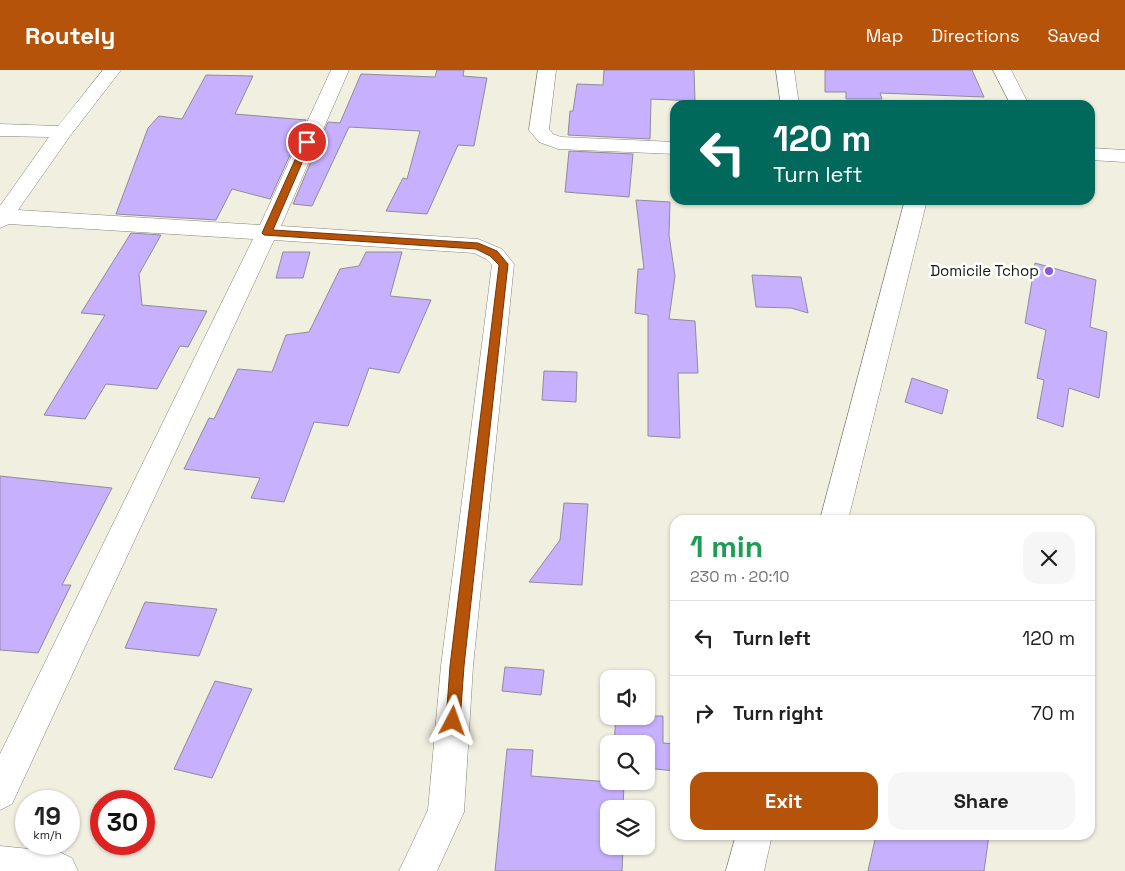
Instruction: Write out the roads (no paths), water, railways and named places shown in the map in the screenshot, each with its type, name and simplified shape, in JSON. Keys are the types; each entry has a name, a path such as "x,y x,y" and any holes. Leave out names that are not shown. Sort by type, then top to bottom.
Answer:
{"street":[{"path":"1,218 63,132 112,70"},
{"path":"0,792 267,233 340,70"},
{"path":"547,70 538,130 546,138 558,143 670,148"},
{"path":"785,70 789,100"},
{"path":"1002,70 1017,100"},
{"path":"0,130 63,132"},
{"path":"1095,154 1125,156"},
{"path":"835,515 915,205"},
{"path":"1,218 478,246 494,254 503,264 457,666 446,812 418,871"},
{"path":"745,871 753,840"},
{"path":"0,864 59,871"}],"place":[{"name":"Domicile Tchop","path":"1049,271"}]}
